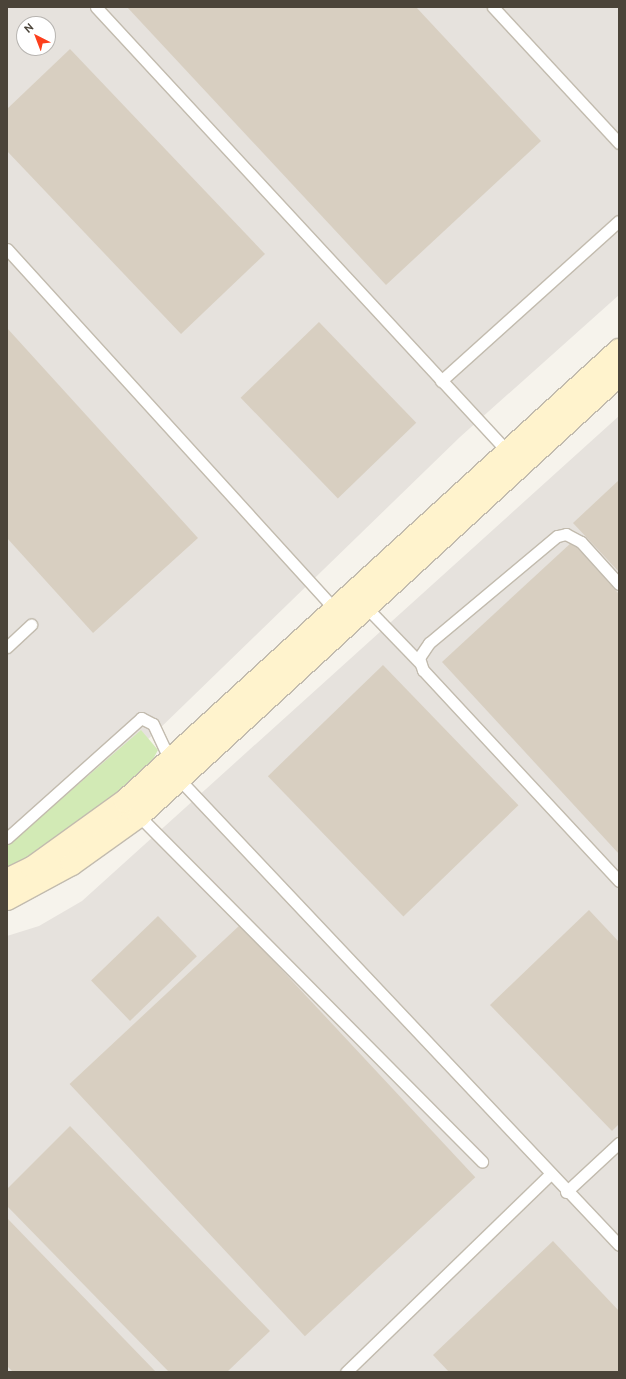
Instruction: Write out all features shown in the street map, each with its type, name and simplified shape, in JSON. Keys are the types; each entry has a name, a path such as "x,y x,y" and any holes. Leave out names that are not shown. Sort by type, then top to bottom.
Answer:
{"main road":[{"path":"7,899 72,864 139,816 174,768 334,608 619,350"},
{"path":"7,880 32,868 125,801 174,768 365,606 619,375"}],"lane":[{"path":"96,7 507,451"},
{"path":"493,7 619,143"},
{"path":"442,381 619,221"},
{"path":"7,249 334,608"},
{"path":"420,663 421,653 429,642 557,536 566,534 581,542 619,584"},
{"path":"365,606 420,663 619,881"},
{"path":"7,647 31,625"},
{"path":"7,838 141,718 153,724 174,768 549,1175 619,1245"},
{"path":"139,816 482,1162"},
{"path":"566,1192 619,1143"},
{"path":"346,1372 549,1175"}],"shaded area":[{"path":"7,7 619,7 619,295 460,437 155,733 30,844 7,854"},
{"path":"619,416 619,1372 7,1372 7,936 39,926 82,901"}],"green space":[{"path":"141,730 158,750 142,780 7,877 7,846"}],"building":[{"path":"127,7 416,7 541,141 386,285"},
{"path":"70,49 265,254 181,334 7,151 7,109"},
{"path":"319,322 416,423 338,498 241,398"},
{"path":"7,328 198,538 93,633 7,538"},
{"path":"619,480 619,572 573,523"},
{"path":"572,542 619,594 619,854 442,662"},
{"path":"383,665 518,805 403,916 268,776"},
{"path":"589,910 619,942 619,1124 612,1131 490,1005"},
{"path":"158,916 197,956 130,1021 91,981"},
{"path":"240,925 475,1177 305,1336 70,1084"},
{"path":"70,1126 270,1331 227,1372 169,1372 7,1206 7,1189"},
{"path":"7,1218 156,1372 13,1372 7,1366"},
{"path":"553,1241 619,1311 619,1372 449,1372 433,1355"}]}
